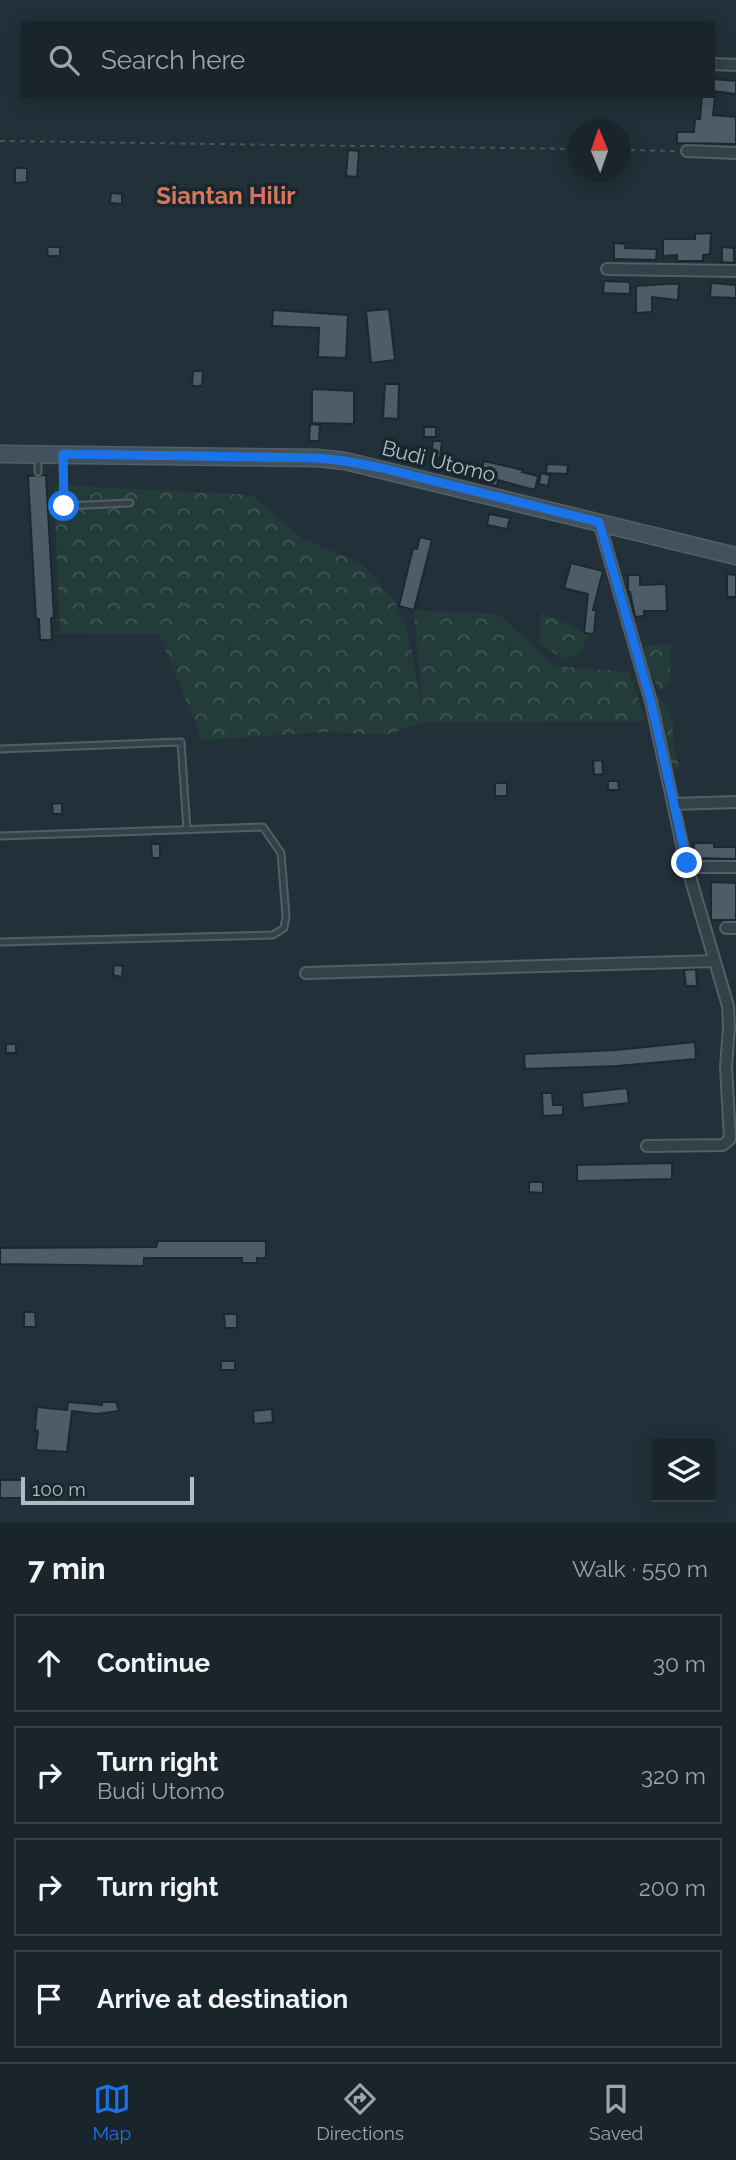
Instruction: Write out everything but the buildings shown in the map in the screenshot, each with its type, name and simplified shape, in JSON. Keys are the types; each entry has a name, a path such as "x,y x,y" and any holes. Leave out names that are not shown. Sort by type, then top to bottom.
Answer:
{"street":[{"path":"715,64 736,65"},
{"path":"687,151 736,153"},
{"path":"607,269 736,271"},
{"name":"Budi Utomo","path":"0,454 318,458 345,461 736,555"},
{"path":"599,522 651,702 687,863 728,1006 726,1067 730,1139 723,1146 647,1146"},
{"path":"673,804 736,802"},
{"path":"696,867 736,867"},
{"path":"306,973 715,961"}],"lane":[{"path":"38,454 38,472"},
{"path":"63,454 64,506 130,503"},
{"path":"0,749 181,742 187,830"},
{"path":"0,836 263,827 281,853 286,916 284,928 273,935 0,942"}],"path":[{"path":"0,141 568,149"},
{"path":"631,150 687,151"}],"green space":[{"path":"54,485 252,495 303,539 361,563 394,600 408,632 423,711 414,610 498,614 556,666 629,672 646,721 425,722 385,735 324,732 202,740 159,634 52,633 60,631"},
{"path":"541,612 589,634 580,653 565,660 540,644"},
{"path":"671,643 670,684 660,690 648,669 645,646"},
{"path":"652,688 665,704 673,722 673,740 679,767 671,772"}],"district":[{"name":"Siantan Hilir","path":"226,195"}],"route":[{"path":"64,506 63,454 318,458 382,468 599,522 651,702 687,863"}]}
